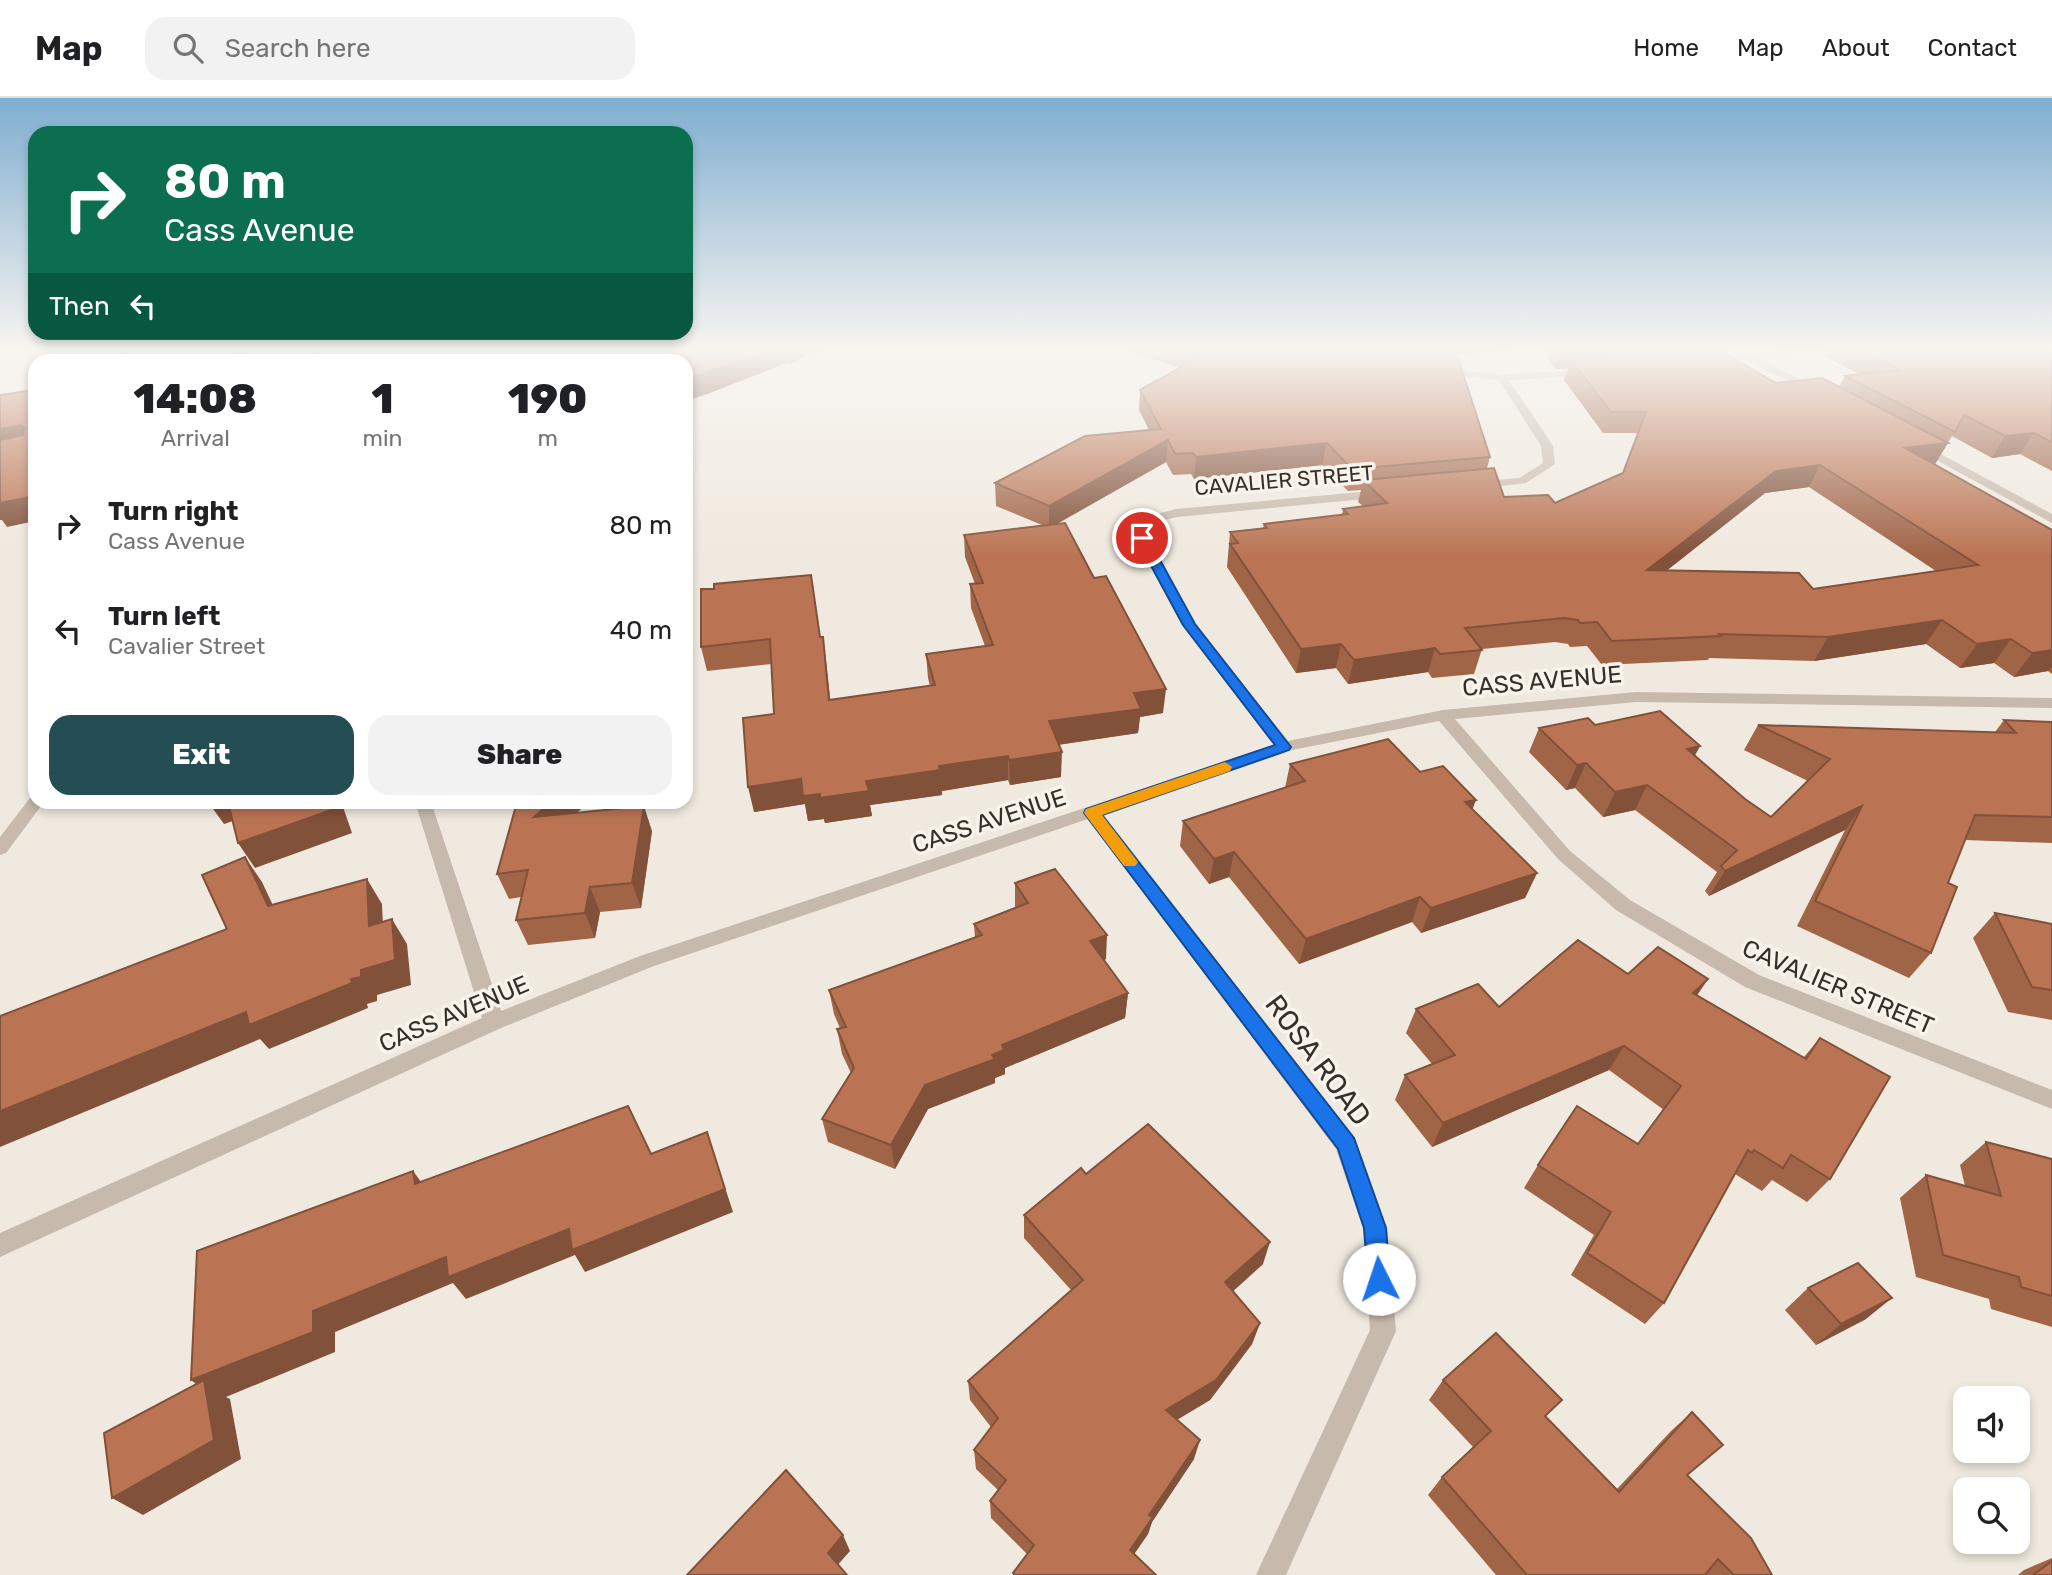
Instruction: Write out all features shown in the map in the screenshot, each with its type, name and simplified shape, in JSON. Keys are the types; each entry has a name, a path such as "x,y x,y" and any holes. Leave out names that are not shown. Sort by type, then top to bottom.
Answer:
{"street":[{"path":"1466,486 1522,481 1549,464 1547,446 1529,418"},
{"path":"1905,439 2050,517"},
{"name":"CAVALIER STREET","path":"1284,747 1189,625 1142,538 1150,520 1176,513 1397,492"},
{"name":"CASS AVENUE","path":"0,1245 494,1022 646,961 1284,747 1443,715 1636,697 2052,704"},
{"name":"CAVALIER STREET","path":"1443,715 1564,855 1623,905 1752,981 2052,1100"},
{"path":"0,849 31,809"},
{"path":"426,809 494,1022"},
{"name":"ROSA ROAD","path":"1092,813 1346,1144 1375,1228 1383,1331 1271,1575"}],"building":[{"path":"0,418 28,418 28,497 0,503 0,440 23,435 24,428 21,425 0,429"},
{"path":"1155,418 1477,418 1490,457 1352,469 1327,443 1196,457 1193,453 1175,454 1168,440 1049,506 995,483 1085,436 1161,429"},
{"path":"1644,418 1899,418 1948,443 1905,448 2052,530 2052,650 2032,653 2011,639 1977,644 1942,620 1828,637 1719,634 1721,636 1612,641 1597,622 1580,623 1578,620 1564,618 1465,628 1482,650 1440,654 1435,648 1354,660 1341,644 1301,649 1230,544 1238,543 1230,532 1267,528 1264,524 1348,514 1343,509 1387,503 1363,480 1494,468 1504,497 1548,495 1555,503 1623,473","holes":["1820,465 1978,565 1813,589 1799,573 1647,570 1776,471"]},
{"path":"1927,418 1962,418 1955,432"},
{"path":"1970,418 2052,418 2052,442 2034,433 2005,436"},
{"path":"1065,523 1094,578 1106,576 1166,689 1134,693 1141,709 1049,721 1062,752 1009,760 1008,756 939,766 940,770 866,781 869,791 820,798 820,794 803,796 801,779 748,787 743,718 774,714 770,639 701,647 701,589 714,589 714,584 811,575 820,637 823,637 829,700 935,685 926,654 993,645 970,584 983,583 964,535"},
{"path":"1660,711 1700,746 1687,749 1745,799 1771,817 1830,759 1758,725 2016,733 2004,720 2052,722 2052,817 1975,815 1948,883 1957,887 1931,953 1815,901 1862,806 1725,871 1721,866 1737,850 1647,785 1615,792 1586,763 1577,765 1539,728 1588,718 1595,725"},
{"path":"1388,739 1420,772 1443,766 1476,800 1465,802 1537,873 1431,908 1420,897 1306,939 1234,852 1214,859 1183,821 1305,781 1290,764"},
{"path":"230,809 334,809 238,843"},
{"path":"515,809 543,809 534,817 614,809 644,809 632,883 590,887 585,913 516,920 528,870 497,874"},
{"path":"245,857 268,906 367,879 369,926 392,919 395,960 361,970 361,977 351,979 352,983 249,1025 246,1012 0,1111 0,1016 227,929 202,875"},
{"path":"1055,869 1107,935 1090,941 1128,993 1002,1045 1004,1050 992,1055 995,1059 925,1085 891,1145 822,1119 854,1068 837,1029 846,1027 829,990 982,935 974,924 1028,903 1015,883"},
{"path":"1995,913 2052,924 2052,990 2032,987"},
{"path":"1578,940 1628,974 1658,947 1708,979 1693,993 1806,1059 1820,1038 1890,1077 1830,1179 1791,1155 1783,1168 1754,1150 1752,1153 1748,1150 1664,1303 1587,1253 1611,1212 1538,1165 1577,1106 1638,1144 1681,1086 1624,1046 1443,1123 1405,1075 1455,1055 1416,1009 1478,984 1499,1007"},
{"path":"628,1106 651,1154 707,1132 725,1189 572,1250 569,1229 448,1277 446,1257 313,1311 313,1332 191,1380 197,1251 413,1171 415,1184"},
{"path":"1148,1124 1270,1242 1225,1282 1260,1323 1216,1380 1166,1410 1200,1440 1149,1515 1153,1517 1130,1550 1156,1575 1015,1575 1013,1573 1034,1545 990,1501 1006,1480 974,1450 998,1418 968,1381 1083,1280 1024,1215 1081,1168 1086,1174"},
{"path":"1986,1142 2052,1159 2052,1296 2021,1287 2019,1277 1943,1255 1926,1175 2001,1196"},
{"path":"1858,1263 1892,1298 1841,1324 1808,1288"},
{"path":"1496,1333 1562,1400 1545,1416 1619,1492 1692,1412 1723,1445 1687,1475 1751,1538 1772,1575 1734,1575 1718,1559 1705,1575 1527,1575 1442,1477 1491,1431 1443,1380"},
{"path":"204,1380 214,1440 112,1498 104,1433"},
{"path":"786,1470 843,1535 828,1553 847,1575 687,1575"},
{"path":"2052,1561 2052,1575 2033,1575"}],"slow traffic":[{"path":"1130,862 1092,813 1225,767"}],"route":[{"path":"1142,538 1189,625 1284,747 1092,813 1346,1144 1375,1228 1379,1279"}]}
